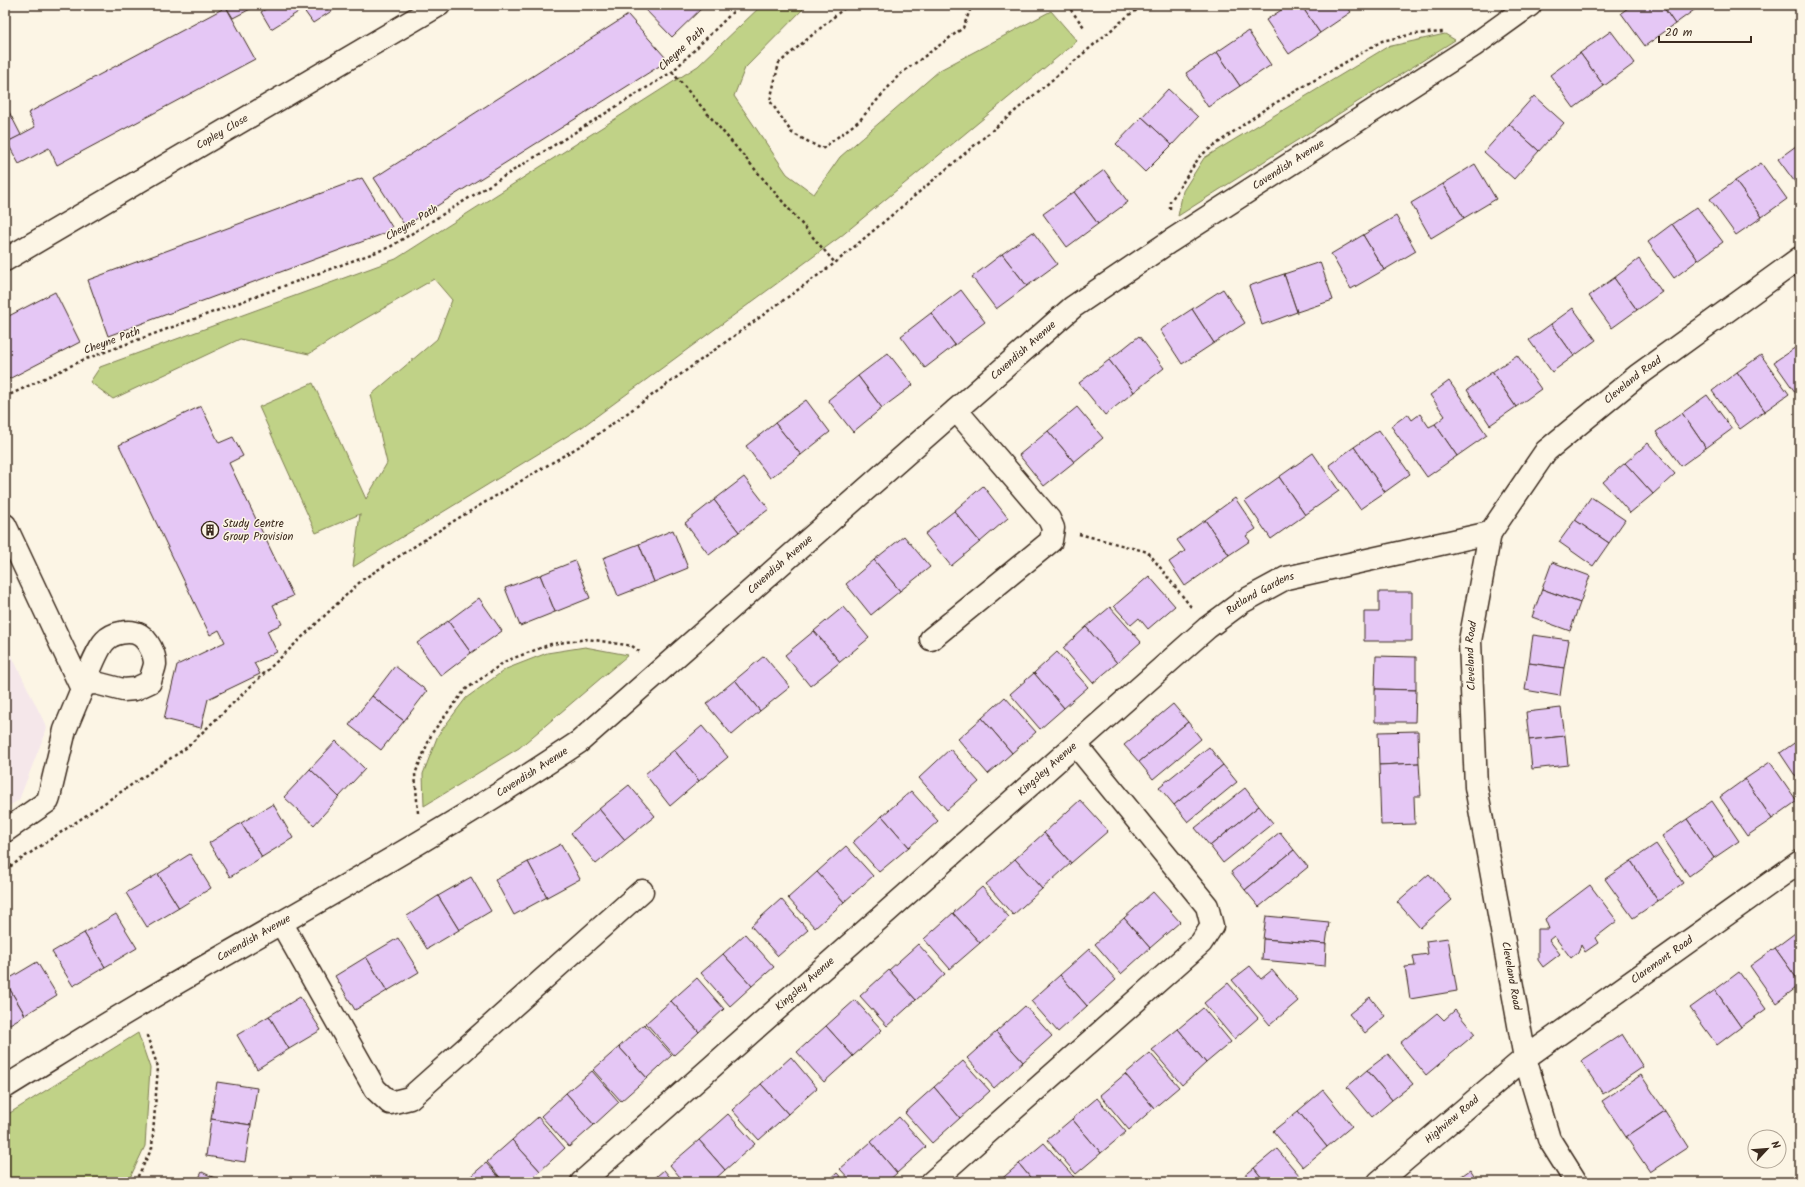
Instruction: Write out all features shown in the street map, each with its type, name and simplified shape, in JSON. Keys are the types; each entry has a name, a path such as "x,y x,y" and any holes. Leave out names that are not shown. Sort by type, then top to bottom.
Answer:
{"street":[{"name":"Copley Close","path":"5,260 439,5"},
{"name":"Cavendish Avenue","path":"5,1087 137,1006 282,924 517,784 579,742 1073,307 1169,242 1473,46 1530,5"},
{"name":"Cleveland Road","path":"1576,1182 1549,1139 1525,1058 1476,787 1470,641 1490,533 1546,451 1637,376 1800,258"},
{"path":"931,639 1051,541 1053,528 1049,519 956,410"},
{"path":"5,525 83,686 65,730 48,801 5,831"},
{"name":"Rutland Gardens","path":"1076,745 1207,628 1242,602 1286,578 1490,533"},
{"name":"Kingsley Avenue","path":"582,1182 1076,745 1207,906 1212,926 1201,943 932,1182"},
{"name":"Claremont Road","path":"1525,1058 1800,862"},
{"path":"282,924 375,1089 390,1103 410,1098 642,891"},
{"name":"Highview Road","path":"1379,1182 1525,1058"}],"path":[{"name":"Cheyne Path","path":"5,396 83,360 390,247 672,72 740,5"},
{"path":"850,5 779,63 770,101 792,133 822,149 860,120 899,74 963,28 972,5"},
{"path":"1067,5 1084,27"},
{"path":"5,870 186,748 362,580 457,519 590,440 835,262 1129,15 1145,5"},
{"path":"1169,242 1170,202 1200,156 1265,109 1382,41 1414,34 1447,32 1473,46"},
{"path":"672,72 835,262"},
{"path":"1053,528 1148,552 1207,628"},
{"path":"419,842 415,774 432,733 465,690 506,661 551,644 588,639 632,646 663,668"},
{"path":"135,1182 152,1148 158,1067 137,1006"}],"shaded area":[{"path":"5,642 47,728 19,800 5,808"}],"green space":[{"path":"762,5 807,5 745,68 734,96 787,174 814,194 840,157 940,70 1051,11 1077,41 840,237 582,427 353,567 360,514 316,533 259,407 313,383 366,499 387,463 371,395 437,339 452,300 434,279 356,324 309,354 240,339 113,399 90,382 100,367 396,259 698,66"},
{"path":"1445,34 1455,40 1178,216 1183,191 1204,158 1387,47"},
{"path":"585,647 628,655 519,748 424,806 423,774 438,735 466,698 506,669 547,653"},
{"path":"138,1033 150,1068 145,1146 128,1182 5,1182 5,1116"}],"building":[{"path":"225,5 258,5 233,18"},
{"path":"272,5 341,5 313,23 303,9 271,29 261,12"},
{"path":"641,5 705,5 672,37"},
{"path":"1289,5 1301,5 1320,33 1289,54 1266,20"},
{"path":"1301,5 1346,5 1351,12 1320,33"},
{"path":"1632,5 1662,5 1675,24 1645,46 1621,13"},
{"path":"1662,5 1701,5 1675,24"},
{"path":"226,7 255,59 57,165 49,148 19,164 7,142 35,127 28,113"},
{"path":"628,15 665,57 661,65 405,226 374,178"},
{"path":"1248,31 1271,65 1240,86 1217,52"},
{"path":"1611,31 1635,63 1604,86 1580,53"},
{"path":"1217,52 1240,86 1208,107 1186,73"},
{"path":"1580,53 1604,86 1574,108 1550,75"},
{"path":"1168,89 1198,117 1172,145 1142,117"},
{"path":"1534,96 1564,123 1539,151 1509,124"},
{"path":"5,104 21,135 5,143"},
{"path":"1142,117 1172,145 1145,172 1116,144"},
{"path":"1509,124 1539,151 1514,179 1484,152"},
{"path":"1800,143 1800,189 1778,159"},
{"path":"1761,163 1787,199 1762,217 1735,181"},
{"path":"1475,164 1496,199 1464,218 1443,184"},
{"path":"1104,170 1128,202 1098,224 1074,192"},
{"path":"362,178 392,227 383,234 108,336 88,280"},
{"path":"1735,181 1762,217 1736,235 1710,199"},
{"path":"1443,184 1464,218 1431,238 1411,203"},
{"path":"1074,192 1098,224 1067,247 1043,214"},
{"path":"1697,207 1723,242 1698,260 1672,224"},
{"path":"1396,216 1416,251 1384,270 1363,235"},
{"path":"1672,224 1698,260 1674,278 1648,242"},
{"path":"1033,232 1057,264 1027,286 1002,254"},
{"path":"1363,235 1384,270 1351,289 1331,254"},
{"path":"1002,254 1027,286 996,309 972,277"},
{"path":"1639,259 1662,292 1637,310 1614,278"},
{"path":"1320,262 1333,300 1297,312 1284,274"},
{"path":"1284,274 1297,312 1262,325 1249,286"},
{"path":"1614,278 1637,310 1612,328 1589,296"},
{"path":"1223,289 1245,323 1214,343 1192,309"},
{"path":"961,290 985,322 955,345 931,313"},
{"path":"55,292 80,342 5,381 5,318"},
{"path":"1573,308 1596,340 1574,356 1551,324"},
{"path":"1192,309 1214,343 1182,364 1160,330"},
{"path":"931,313 955,345 925,368 901,336"},
{"path":"1551,324 1574,356 1552,372 1529,340"},
{"path":"1139,336 1164,368 1134,392 1109,360"},
{"path":"1799,345 1800,346 1800,399 1774,362"},
{"path":"888,353 913,385 882,408 858,376"},
{"path":"1517,355 1541,389 1516,407 1492,372"},
{"path":"1761,355 1789,394 1765,411 1737,372"},
{"path":"1109,360 1134,392 1105,415 1079,383"},
{"path":"1492,372 1516,407 1490,425 1467,390"},
{"path":"1737,372 1765,411 1740,429 1712,391"},
{"path":"858,376 882,408 853,432 828,400"},
{"path":"1449,381 1487,435 1457,456 1435,424 1445,416 1430,395"},
{"path":"1707,395 1732,429 1706,448 1682,413"},
{"path":"806,400 830,432 801,455 775,423"},
{"name":"Study Centre Group Provision","path":"201,406 219,443 233,437 243,456 229,463 293,596 273,605 282,624 267,631 277,652 254,663 260,674 208,699 201,728 164,719 177,665 225,642 219,630 210,635 119,445"},
{"path":"1077,407 1103,438 1074,462 1048,431"},
{"path":"1682,413 1706,448 1681,466 1656,432"},
{"path":"1408,414 1412,420 1420,414 1429,427 1435,424 1457,456 1427,477 1391,426"},
{"path":"775,423 801,455 770,478 746,446"},
{"path":"1379,430 1410,474 1385,492 1354,447"},
{"path":"1048,431 1074,462 1044,486 1019,455"},
{"path":"1648,443 1675,474 1653,494 1625,463"},
{"path":"1354,447 1385,492 1360,509 1329,465"},
{"path":"1313,453 1339,491 1305,515 1279,477"},
{"path":"1625,463 1653,494 1630,513 1603,482"},
{"path":"744,477 769,509 739,532 714,500"},
{"path":"1279,477 1305,515 1271,539 1245,501"},
{"path":"983,486 1008,518 980,542 954,511"},
{"path":"1591,497 1625,520 1609,543 1575,520"},
{"path":"1235,498 1256,529 1246,536 1250,541 1229,555 1205,520"},
{"path":"714,500 739,532 709,555 685,523"},
{"path":"954,511 980,542 951,566 925,534"},
{"path":"1205,520 1229,555 1185,586 1169,562 1185,551 1177,540"},
{"path":"1575,520 1609,543 1593,566 1559,542"},
{"path":"673,530 688,568 654,582 639,544"},
{"path":"904,536 930,567 900,591 874,560"},
{"path":"639,544 654,582 618,596 603,558"},
{"path":"874,560 900,591 871,615 846,584"},
{"path":"575,561 590,598 555,612 540,575"},
{"path":"1552,562 1590,576 1580,603 1542,589"},
{"path":"540,575 555,612 520,626 505,588"},
{"path":"1149,576 1175,606 1148,629 1139,618 1131,625 1114,606"},
{"path":"1542,589 1580,603 1570,631 1532,617"},
{"path":"1379,592 1412,592 1412,641 1364,641 1364,612 1379,612"},
{"path":"479,598 502,631 471,653 448,621"},
{"path":"843,607 869,638 840,662 814,631"},
{"path":"1110,607 1141,642 1117,663 1086,627"},
{"path":"448,621 471,653 441,676 417,643"},
{"path":"1086,627 1117,663 1093,683 1063,648"},
{"path":"814,631 840,662 810,686 785,655"},
{"path":"1533,635 1569,640 1564,668 1529,663"},
{"path":"1057,652 1088,687 1064,708 1034,673"},
{"path":"764,656 790,687 760,711 735,680"},
{"path":"1376,656 1416,657 1416,690 1375,689"},
{"path":"1529,663 1564,668 1560,696 1525,690"},
{"path":"395,666 427,691 404,721 372,696"},
{"path":"1034,673 1064,708 1040,729 1010,694"},
{"path":"735,680 760,711 732,735 706,704"},
{"path":"1375,689 1416,690 1415,722 1375,722"},
{"path":"372,696 404,721 381,750 349,725"},
{"path":"1005,697 1036,732 1012,753 982,718"},
{"path":"1173,704 1188,722 1139,762 1124,745"},
{"path":"1561,708 1565,736 1529,740 1526,712"},
{"path":"982,718 1012,753 988,774 958,739"},
{"path":"1188,722 1201,739 1153,779 1139,762"},
{"path":"702,726 728,757 699,781 674,750"},
{"path":"1418,731 1419,763 1379,765 1378,732"},
{"path":"1565,736 1568,765 1532,769 1529,740"},
{"path":"1800,739 1800,783 1780,753"},
{"path":"336,741 365,769 339,797 310,769"},
{"path":"1209,747 1223,765 1174,805 1159,787"},
{"path":"950,749 979,782 947,810 919,778"},
{"path":"674,750 699,781 670,806 645,774"},
{"path":"1770,762 1797,801 1772,819 1745,779"},
{"path":"1419,763 1421,796 1414,796 1415,824 1381,825 1379,765"},
{"path":"1223,765 1237,782 1188,822 1174,805"},
{"path":"310,769 339,797 314,825 284,797"},
{"path":"1745,779 1772,819 1747,836 1720,797"},
{"path":"629,785 655,816 625,840 599,809"},
{"path":"1245,788 1259,806 1210,846 1195,828"},
{"path":"911,791 938,821 909,847 882,816"},
{"path":"1080,800 1108,831 1071,863 1044,833"},
{"path":"1712,801 1739,841 1714,858 1687,819"},
{"path":"273,804 293,838 262,857 241,823"},
{"path":"1259,806 1273,823 1223,863 1210,846"},
{"path":"599,809 625,840 596,864 571,833"},
{"path":"882,816 909,847 879,872 853,842"},
{"path":"1687,819 1714,858 1689,876 1662,836"},
{"path":"241,823 262,857 230,877 209,843"},
{"path":"1280,832 1294,850 1245,890 1231,872"},
{"path":"1044,833 1071,863 1042,889 1015,859"},
{"path":"561,844 580,879 547,897 528,862"},
{"path":"1656,844 1683,883 1658,901 1631,861"},
{"path":"846,846 873,876 844,902 817,872"},
{"path":"1294,850 1308,867 1259,907 1245,890"},
{"path":"190,854 211,888 179,908 158,874"},
{"path":"1015,859 1042,889 1013,915 986,884"},
{"path":"1631,861 1658,901 1633,918 1605,879"},
{"path":"528,862 547,897 514,915 495,880"},
{"path":"817,872 844,902 815,928 788,898"},
{"path":"158,874 179,908 147,927 126,893"},
{"path":"1429,874 1452,900 1420,928 1397,902"},
{"path":"471,877 491,911 459,930 438,896"},
{"path":"1590,885 1617,921 1595,938 1598,943 1585,952 1581,945 1578,952 1571,958 1554,936 1549,940 1560,954 1543,967 1538,960 1538,929 1549,929 1545,919"},
{"path":"982,887 1009,917 980,943 953,913"},
{"path":"1153,892 1180,922 1150,948 1124,918"},
{"path":"438,896 459,930 427,949 407,916"},
{"path":"781,899 808,930 778,956 751,926"},
{"path":"953,913 980,943 950,969 924,939"},
{"path":"116,914 137,948 105,967 84,933"},
{"path":"1266,916 1329,922 1326,944 1263,939"},
{"path":"1124,918 1150,948 1121,974 1095,944"},
{"path":"1799,930 1800,931 1800,983 1775,948"},
{"path":"84,933 105,967 73,986 52,952"},
{"path":"745,934 774,967 752,986 723,954"},
{"path":"398,938 419,972 387,991 366,957"},
{"path":"1448,938 1457,991 1410,999 1405,967 1415,966 1413,956 1428,954 1426,941"},
{"path":"1263,939 1326,944 1325,966 1262,960"},
{"path":"918,944 945,974 916,1000 889,970"},
{"path":"1775,948 1800,983 1800,985 1776,1003 1750,966"},
{"path":"1089,949 1116,980 1087,1006 1060,975"},
{"path":"723,954 752,986 730,1006 701,973"},
{"path":"366,957 387,991 355,1010 335,976"},
{"path":"37,962 57,995 25,1015 5,981"},
{"path":"1250,966 1261,979 1272,970 1298,1001 1270,1025 1232,980"},
{"path":"889,970 916,1000 887,1026 860,996"},
{"path":"1739,972 1766,1009 1741,1027 1715,990"},
{"path":"1060,975 1087,1006 1058,1032 1031,1001"},
{"path":"697,978 724,1009 699,1032 671,1001"},
{"path":"5,981 25,1015 5,1027"},
{"path":"1228,983 1258,1018 1234,1039 1204,1003"},
{"path":"1715,990 1741,1027 1717,1045 1690,1008"},
{"path":"300,997 321,1030 289,1049 269,1016"},
{"path":"1370,997 1385,1016 1365,1033 1349,1014"},
{"path":"855,1000 882,1030 853,1056 826,1026"},
{"path":"671,1001 699,1032 674,1055 646,1023"},
{"path":"1025,1006 1052,1036 1023,1062 996,1032"},
{"path":"1203,1008 1231,1042 1206,1063 1178,1029"},
{"path":"1455,1010 1475,1034 1426,1075 1400,1043 1437,1013 1444,1020"},
{"path":"269,1016 289,1049 257,1069 237,1035"},
{"path":"644,1024 672,1055 647,1078 619,1047"},
{"path":"826,1026 853,1056 824,1082 797,1052"},
{"path":"1178,1029 1206,1063 1182,1085 1152,1050"},
{"path":"996,1032 1023,1062 994,1088 967,1058"},
{"path":"1622,1034 1643,1067 1603,1094 1581,1061"},
{"path":"619,1047 647,1078 621,1101 593,1070"},
{"path":"1150,1053 1179,1087 1154,1108 1125,1074"},
{"path":"1388,1054 1413,1084 1392,1100 1367,1070"},
{"path":"791,1057 817,1088 788,1114 761,1084"},
{"path":"963,1061 990,1091 960,1118 934,1087"},
{"path":"1367,1070 1392,1100 1372,1117 1347,1087"},
{"path":"592,1071 619,1102 594,1125 566,1093"},
{"path":"1125,1074 1154,1108 1129,1130 1100,1095"},
{"path":"1641,1075 1665,1111 1626,1137 1602,1101"},
{"path":"217,1082 257,1088 251,1125 211,1119"},
{"path":"761,1084 788,1114 759,1140 732,1110"},
{"path":"934,1087 960,1118 932,1143 905,1113"},
{"path":"1323,1090 1352,1126 1327,1147 1298,1111"},
{"path":"566,1093 594,1125 569,1147 541,1116"},
{"path":"1097,1098 1126,1132 1101,1153 1072,1119"},
{"path":"1298,1111 1327,1147 1303,1167 1273,1131"},
{"path":"1665,1111 1688,1147 1650,1172 1626,1137"},
{"path":"728,1114 755,1144 725,1170 699,1140"},
{"path":"538,1117 565,1148 540,1171 512,1140"},
{"path":"899,1117 926,1147 897,1173 871,1142"},
{"path":"211,1119 251,1125 245,1162 206,1156"},
{"path":"1072,1119 1101,1153 1076,1174 1047,1140"},
{"path":"512,1140 540,1171 528,1182 504,1182 487,1162"},
{"path":"699,1140 725,1170 712,1182 684,1182 670,1165"},
{"path":"871,1142 897,1173 887,1182 852,1182 840,1169"},
{"path":"1044,1143 1074,1177 1068,1182 1034,1182 1019,1164"},
{"path":"1277,1149 1305,1182 1265,1182 1254,1168"},
{"path":"486,1163 503,1182 464,1182"},
{"path":"1019,1164 1034,1182 998,1182"},
{"path":"1254,1168 1265,1182 1237,1182"},
{"path":"664,1170 674,1182 650,1182"},
{"path":"1470,1170 1478,1182 1453,1182"},
{"path":"202,1172 223,1182 197,1182"},
{"path":"837,1173 845,1182 827,1182"}],"place":[{"name":"Study Centre Group Provision","path":"210,530"}]}
